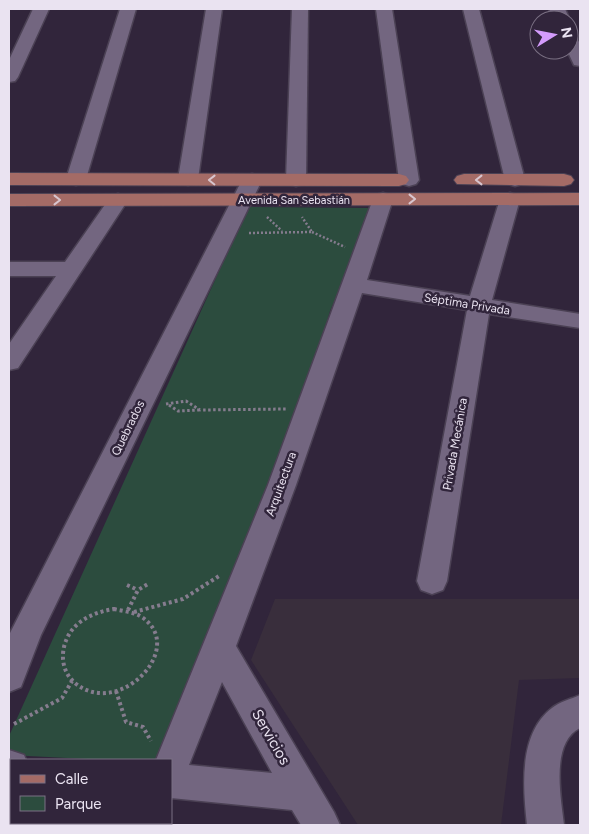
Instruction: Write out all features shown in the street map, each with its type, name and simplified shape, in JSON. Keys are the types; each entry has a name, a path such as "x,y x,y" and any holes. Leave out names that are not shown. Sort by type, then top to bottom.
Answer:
{"main road":[{"name":"Avenida San Sebastián","path":"9,179 188,179 246,190 383,199 512,189 580,180"},
{"name":"Avenida San Sebastián","path":"9,200 118,200 246,190 296,180 410,180 512,189 580,199"}],"street":[{"path":"9,77 41,9"},
{"path":"76,179 128,9"},
{"path":"188,179 214,9"},
{"path":"296,180 300,9"},
{"path":"384,9 410,180"},
{"path":"472,9 512,189"},
{"name":"Privada Mecánica","path":"432,581 479,306 512,189"},
{"name":"Quebrados","path":"9,677 25,635 246,190"},
{"name":"Arquitectura","path":"172,765 220,648 354,285 383,199"},
{"path":"10,356 118,200"},
{"path":"9,269 72,269"},
{"name":"Séptima Privada","path":"354,285 580,322"},
{"name":"Servicios","path":"220,648 321,825"},
{"path":"545,825 542,781 546,749 553,727 567,715 580,711"},
{"path":"172,781 303,793"}],"path":[{"path":"301,213 312,232"},
{"path":"244,234 260,231 312,232 337,242 349,250"},
{"path":"169,405 186,401 195,404 200,410"},
{"path":"160,402 169,405 178,412 292,409"},
{"path":"133,612 183,599 224,572"},
{"path":"128,610 138,590 148,584"},
{"path":"127,585 138,590"},
{"path":"128,610 133,612 151,624 157,637 158,650 154,664 144,676 131,686 116,691 98,692 83,688 72,681 65,671 62,659 63,647 68,635 88,616 101,611 128,610"},
{"path":"14,724 62,698 72,681"},
{"path":"116,691 126,722 144,727 152,744"}],"shaded area":[{"path":"275,599 580,599 580,678 519,680 501,825 358,825 251,660"}],"green space":[{"path":"248,207 373,208 330,311 301,411 238,563 164,759 87,759 9,755 9,736"}]}
